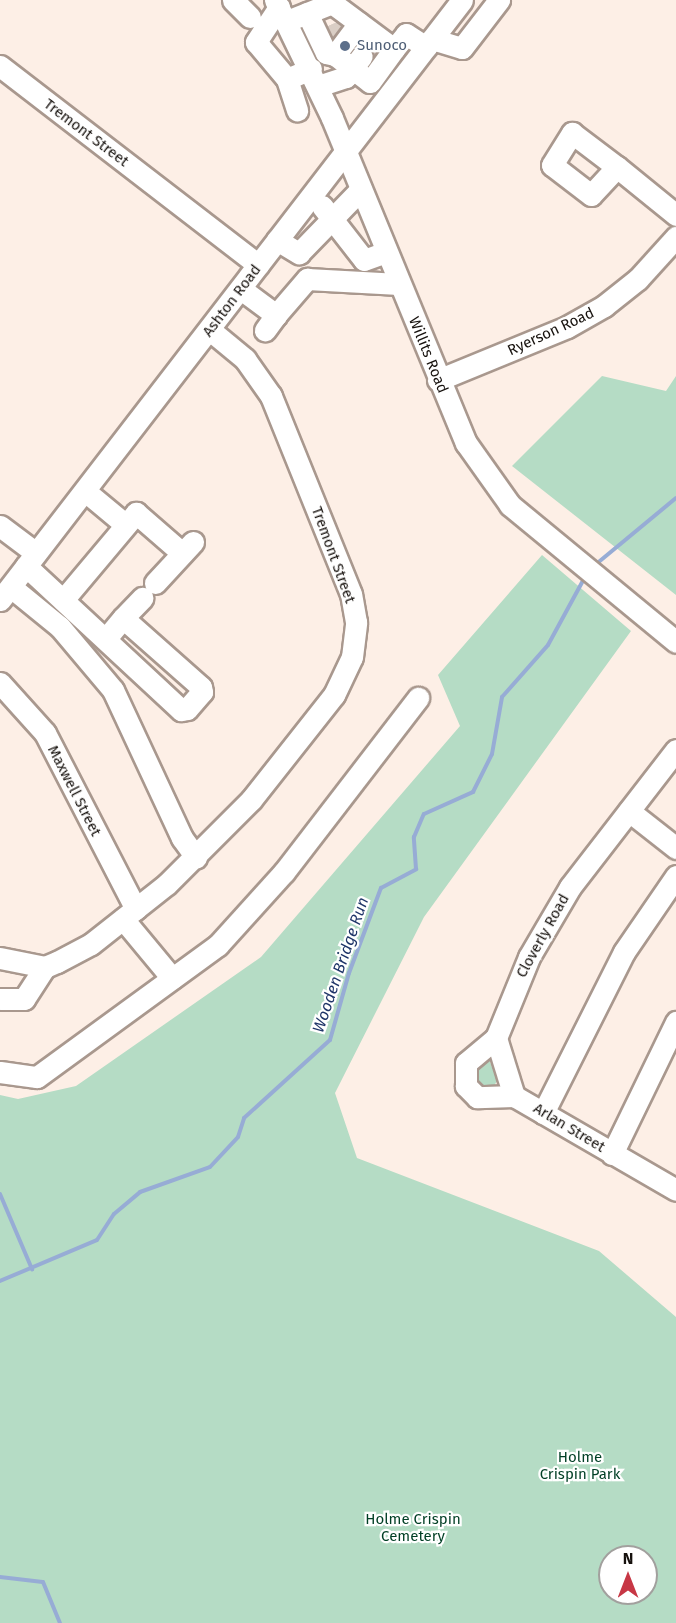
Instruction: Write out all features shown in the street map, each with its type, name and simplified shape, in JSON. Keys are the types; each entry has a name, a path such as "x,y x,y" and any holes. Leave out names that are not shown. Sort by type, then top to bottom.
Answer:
{"street":[{"path":"233,0 250,17"},
{"name":"Ashton Road","path":"5,593 210,330 462,0"},
{"path":"352,43 406,33 429,43 462,48 499,0"},
{"path":"297,110 287,79 256,42 280,9 352,43 389,96"},
{"name":"Willits Road","path":"280,9 314,78 466,443 487,476 510,505 582,567 676,642"},
{"path":"287,79 346,77 352,43"},
{"name":"Tremont Street","path":"0,66 258,266"},
{"path":"616,167 676,215"},
{"path":"277,240 299,253 331,217 361,189"},
{"path":"312,194 364,260 386,252"},
{"name":"Ryerson Road","path":"438,380 567,327 604,306 638,279 676,237"},
{"path":"241,289 270,323 307,279 399,284"},
{"name":"Tremont Street","path":"45,967 91,944 130,914 196,857 251,800 318,718 344,680 356,637 351,594 271,396 245,359 210,330"},
{"path":"85,491 126,525"},
{"path":"63,600 126,525 139,514 187,548 105,638"},
{"path":"0,526 31,559 63,600 181,710 187,709 202,692 201,687 123,618"},
{"path":"5,593 60,627 113,690 182,838 196,857"},
{"name":"Maxwell Street","path":"0,682 45,733 130,914 172,978"},
{"path":"0,1072 37,1077 218,945 284,872 418,698"},
{"name":"Cloverly Road","path":"496,1038 510,998 552,916 589,860 676,750"},
{"path":"629,811 676,848"},
{"path":"543,1113 624,952 676,876"},
{"path":"0,958 45,967 24,999 0,999"},
{"path":"612,1154 676,1023"},
{"path":"496,1038 514,1096 477,1097 466,1086 466,1063 496,1038"},
{"name":"Arlan Street","path":"514,1096 676,1190"}],"green space":[{"path":"602,376 666,391 676,376 676,595 512,466"},
{"path":"542,555 631,631 424,917 335,1093 357,1158 599,1251 676,1317 676,1623 0,1623 0,1095 18,1099 76,1086 261,957 460,726 438,675"},
{"path":"488,1056 497,1081 494,1086 481,1087 470,1067"}],"waterway":[{"name":"Wooden Bridge Run","path":"595,565 676,498"},
{"name":"Wooden Bridge Run","path":"0,1281 97,1240 114,1214 140,1192 210,1167 238,1137 244,1118 330,1040 349,973 381,888 416,869 414,837 424,814 473,792 492,754 502,697 548,645 586,575"},
{"path":"0,1194 32,1269"},
{"name":"Wooden Bridge Run","path":"0,1577 43,1582 60,1623"}],"tunnel":[{"path":"331,24 338,41"},
{"path":"370,62 381,47"}],"place":[{"name":"Sunoco","path":"345,46"}],"park label":[{"name":"Holme Crispin Park","path":"580,1466"},
{"name":"Holme Crispin Cemetery","path":"413,1528"}]}
